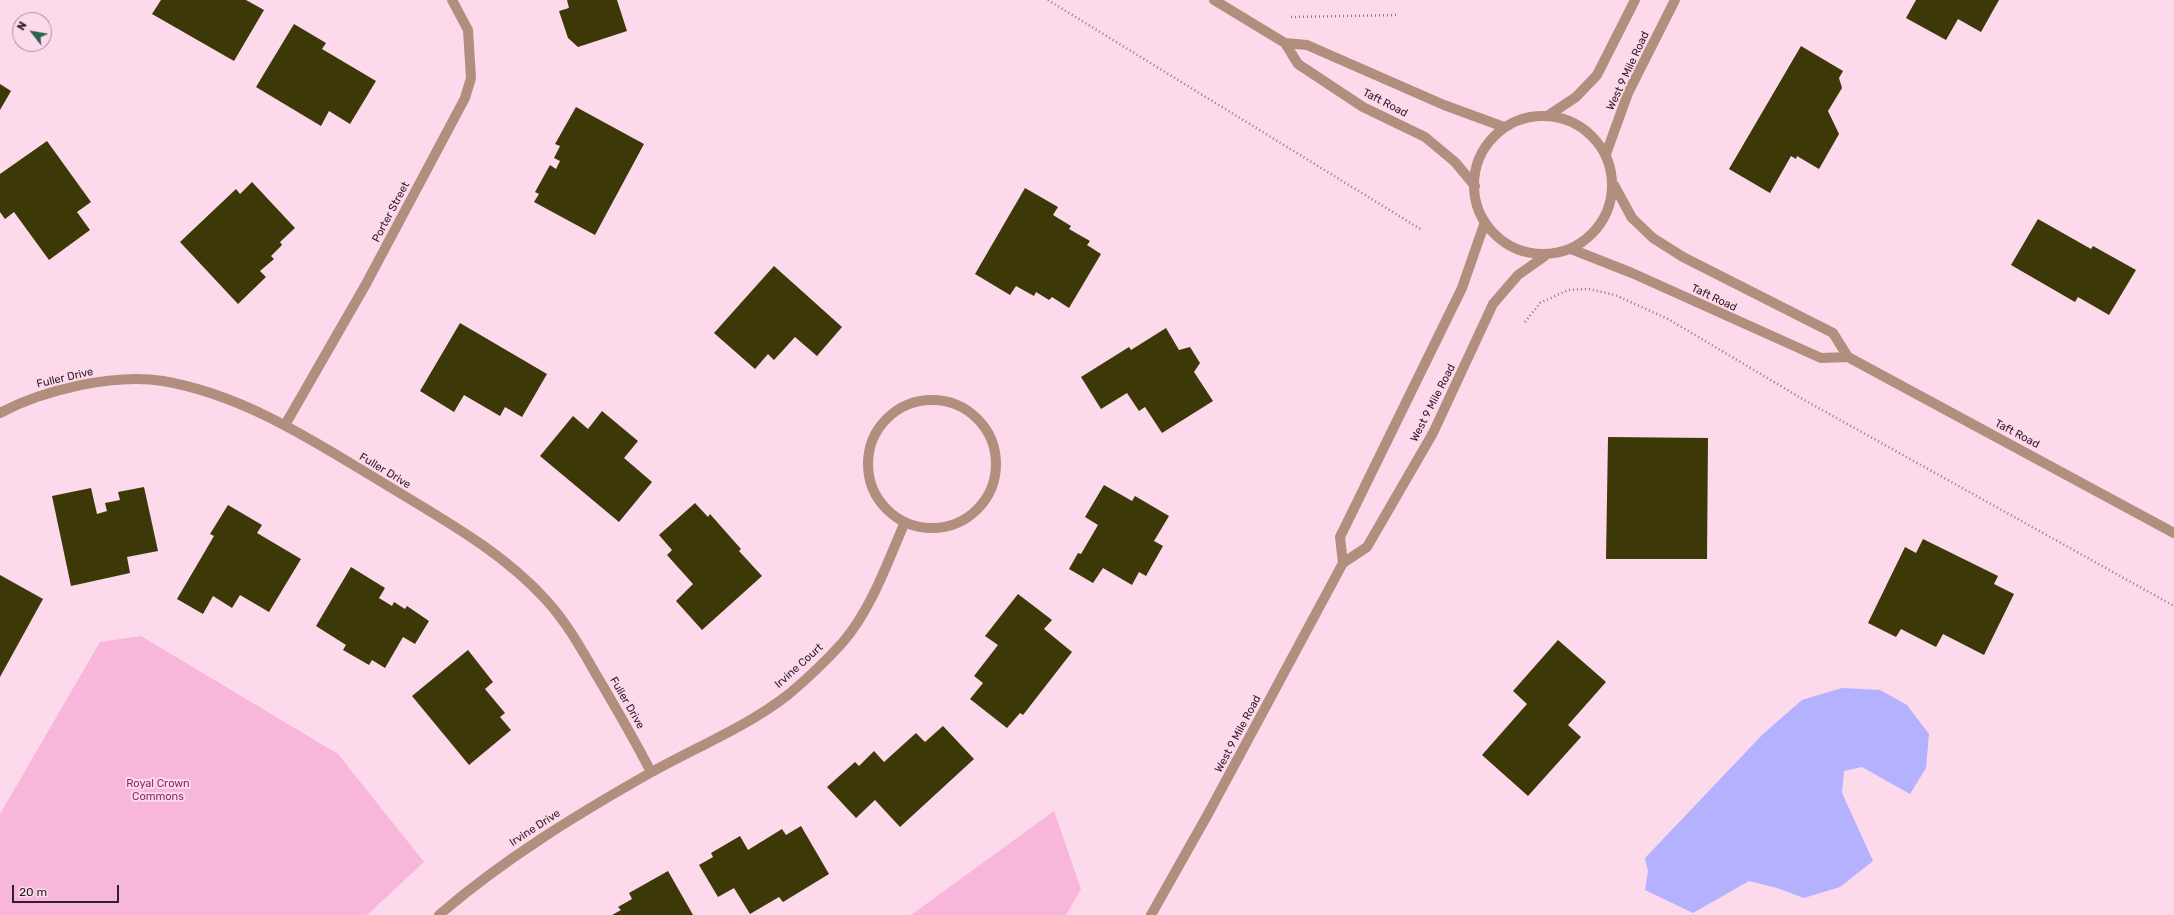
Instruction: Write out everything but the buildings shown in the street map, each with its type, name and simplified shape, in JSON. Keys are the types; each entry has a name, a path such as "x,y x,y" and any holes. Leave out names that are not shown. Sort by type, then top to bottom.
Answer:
{"street":[{"name":"Porter Street","path":"285,425 366,284 464,98 471,78 468,30 452,0"},
{"name":"Taft Road","path":"1214,0 1286,43 1307,44 1444,104 1504,127"},
{"path":"1549,115 1570,123 1591,136 1606,154 1612,169 1614,185 1610,202 1598,225 1571,249 1545,256 1521,250 1503,239 1485,222 1477,204 1474,186 1478,163 1490,143 1504,127 1521,119 1549,115 1576,97 1596,75 1635,0"},
{"name":"West 9 Mile Road","path":"1606,154 1626,98 1675,0"},
{"name":"Taft Road","path":"1286,43 1298,64 1363,107 1425,137 1455,162 1474,186"},
{"name":"Taft Road","path":"1614,185 1632,218 1653,238 1683,257 1833,333 1848,357 2174,533"},
{"path":"1343,563 1340,537 1462,288 1485,222"},
{"name":"Taft Road","path":"1571,249 1632,273 1821,358 1848,357"},
{"name":"West 9 Mile Road","path":"1151,915 1208,814 1343,563 1367,547 1433,432 1493,304 1518,275 1545,256"},
{"name":"Fuller Drive","path":"0,413 34,398 101,382 130,380 162,381 200,390 240,403 285,425 483,544 547,601 573,635 652,772"},
{"path":"923,400 943,400 964,408 981,421 992,440 996,462 993,483 984,502 968,517 948,526 926,528 905,522 888,511 876,495 869,475 869,454 875,435 887,418 904,406 923,400"},
{"name":"Irvine Court","path":"652,772 750,720 789,694 822,664 844,640 869,601 905,522"},
{"name":"Irvine Drive","path":"440,915 501,865 541,838 652,772"}],"path":[{"path":"1048,0 1422,230"},
{"path":"1245,18 1398,15"},
{"path":"1525,322 1540,303 1568,290 1589,289 1615,295 1668,320 1806,402 2174,606"}],"green space":[{"name":"Royal Crown Commons","path":"141,636 338,754 424,862 367,915 0,915 0,814 100,642"},
{"path":"1054,811 1081,889 1066,915 911,915"}],"water":[{"path":"1842,688 1880,690 1907,705 1929,734 1926,768 1910,794 1862,767 1844,771 1842,793 1873,861 1840,887 1804,898 1777,888 1749,881 1693,913 1645,890 1648,871 1645,858 1763,734 1802,700"}]}
